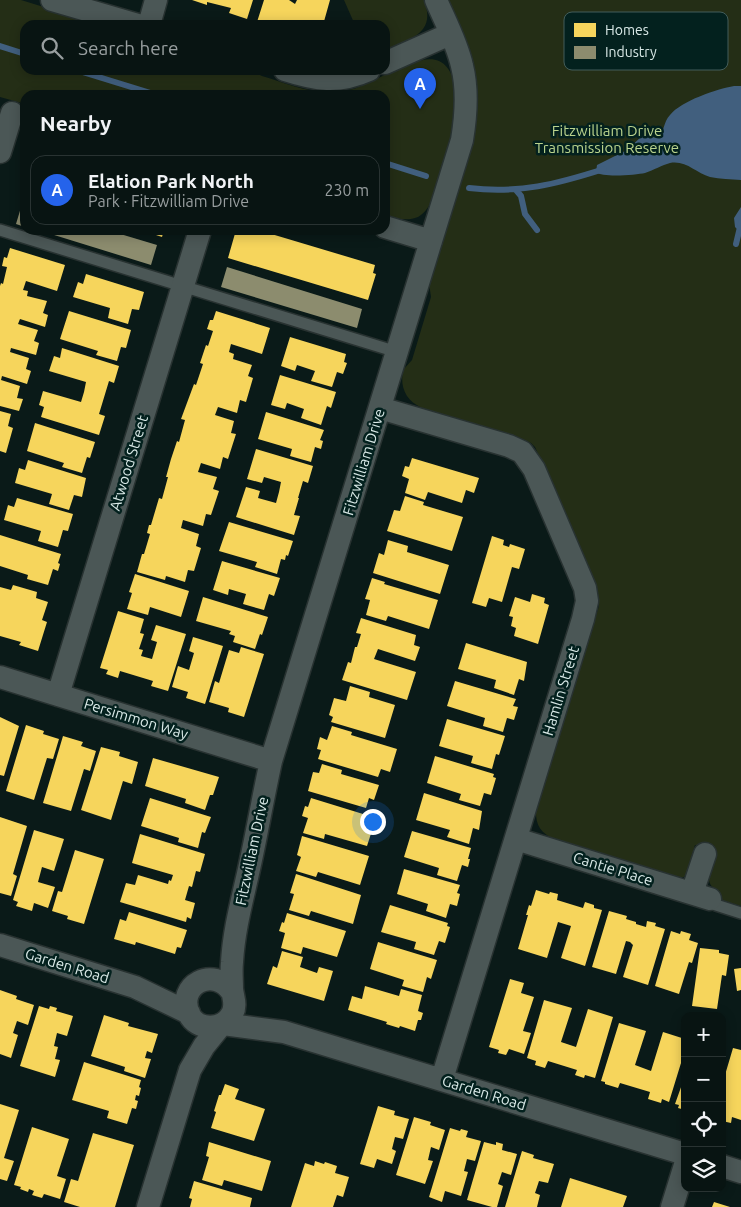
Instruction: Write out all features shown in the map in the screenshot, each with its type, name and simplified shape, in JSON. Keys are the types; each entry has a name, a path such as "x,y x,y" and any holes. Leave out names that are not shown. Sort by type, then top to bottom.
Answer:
{"street":[{"path":"52,0 121,20"},
{"path":"150,20 156,0"},
{"name":"Fitzwilliam Drive","path":"233,993 232,966 235,927 250,867 259,812 271,761 456,161 464,125 466,87 462,66 436,0"},
{"path":"390,61 450,34"},
{"path":"302,75 330,80 356,75"},
{"path":"0,152 12,113"},
{"path":"390,229 430,241"},
{"name":"Atwood Street","path":"58,695 198,235"},
{"name":"Hamlin Street","path":"380,408 509,446 522,452 534,469 585,588 587,601 442,1080"},
{"name":"Persimmon Way","path":"0,677 271,761"},
{"name":"Cantie Place","path":"516,839 701,896"},
{"path":"701,896 705,854"},
{"name":"Fitzwilliam Drive","path":"196,983 213,965 235,927"},
{"name":"Garden Road","path":"0,945 135,986 189,1015"},
{"path":"148,1207 190,1070 204,1046 228,1020 234,1008 233,993 228,985 214,979 196,983 187,998 190,1070"},
{"name":"Garden Road","path":"135,986 196,983"},
{"name":"Garden Road","path":"233,993 259,1016 284,1032"},
{"path":"189,1015 195,1021 207,1027 222,1025"},
{"name":"Garden Road","path":"222,1025 284,1032 681,1153"},
{"path":"726,1167 741,1172"},
{"path":"672,1207 681,1178"}],"lane":[{"path":"0,230 397,352"},
{"path":"701,896 716,905 741,913"}],"green space":[{"path":"0,0 21,0 86,20 20,20 20,75 261,75 311,90 20,90 20,103 0,97"},
{"path":"344,0 424,0 427,11 427,21 424,28 418,34 390,48 390,20 353,20"},
{"name":"Fitzwilliam Drive Transmission Reserve","path":"447,0 741,0 741,906 718,899 720,891 710,884 709,880 717,852 695,845 687,873 684,877 679,877 554,839 542,831 536,819 536,808 599,606 597,587 535,447 531,443 515,436 422,408 411,401 405,392 402,382 403,370 412,360 431,297 429,283 474,135 477,115 477,94"},
{"path":"431,59 439,61 448,69 454,81 455,112 452,129 431,203 418,217 401,219 390,216 390,90 347,90 390,75 390,73 411,63"}],"water":[{"path":"741,86 741,180 710,177 681,163 670,163 645,173 634,175 605,175 596,172 597,165 627,150 642,136 647,135 656,138 659,136 668,118 682,105 709,93"},
{"path":"741,207 741,229 737,229 734,218"}],"building: Homes":[{"path":"192,0 253,0 247,19 229,13 231,8 207,2 207,5"},
{"path":"264,0 289,0 295,4 297,0 330,0 324,20 258,20"},
{"path":"235,235 275,235 375,265 373,273 376,274 368,300 228,258"},
{"path":"10,248 65,265 57,291 26,281 23,290 28,291 27,296 47,301 43,313 48,315 45,327 20,319 18,324 38,330 34,341 39,343 36,355 11,348 10,352 29,358 26,369 31,371 27,384 2,376 1,380 20,386 17,398 23,399 19,411 0,406 0,286 1,283 3,284 7,267 2,266 4,257 7,258"},
{"path":"86,274 144,292 139,310 132,309 128,324 108,318 110,308 73,297 78,282 83,284"},
{"path":"69,311 131,330 126,348 121,347 117,361 96,355 98,351 60,339"},
{"path":"216,311 270,328 262,354 231,344 229,352 234,354 233,359 252,365 248,376 253,378 246,402 240,400 237,413 218,407 215,415 234,421 231,433 236,434 228,459 223,457 220,469 201,463 198,472 217,477 213,489 219,491 211,515 206,514 203,526 183,520 181,528 199,534 196,546 201,548 194,571 188,570 185,582 166,576 165,580 137,572 150,534 147,533 149,525 151,525 159,498 162,499 171,459 177,441 179,442 185,420 181,419 194,384 196,385 203,364 200,363 213,331 207,329"},
{"path":"290,337 346,354 344,362 347,363 343,374 337,372 332,387 311,381 315,371 297,365 295,371 281,366"},
{"path":"62,348 119,366 114,383 109,381 99,414 105,416 99,435 41,417 44,407 39,405 43,391 81,402 86,382 49,371 54,356 60,358"},
{"path":"280,375 336,392 331,408 327,406 321,425 301,418 304,409 287,403 285,409 271,405"},
{"path":"0,411 11,414 8,426 13,428 6,453 0,451"},
{"path":"266,412 324,430 320,440 323,441 321,449 315,447 311,462 290,456 292,449 258,439"},
{"path":"35,423 95,442 90,458 87,457 82,473 62,467 64,463 27,451"},
{"path":"256,449 313,466 308,483 303,481 298,498 294,515 300,516 294,535 236,517 246,487 260,491 258,498 276,503 281,482 264,477 262,483 247,479"},
{"path":"412,458 479,478 474,493 466,490 462,503 428,492 425,500 405,493 409,479 402,476 405,466 409,467"},
{"path":"28,460 86,478 82,497 74,495 69,510 49,504 52,494 15,483 19,468 25,470"},
{"path":"405,496 424,502 423,505 463,517 452,551 387,531 394,510 400,511"},
{"path":"17,498 73,514 68,531 63,530 58,547 38,541 41,531 4,520 8,505 14,507"},
{"path":"229,522 293,541 288,556 286,555 285,560 281,559 277,574 255,567 257,562 219,551"},
{"path":"0,535 61,554 58,571 53,569 48,585 27,579 28,575 0,566"},
{"path":"492,536 504,540 503,545 509,547 510,544 525,549 519,569 512,567 502,602 489,598 486,607 472,603"},
{"path":"388,540 408,546 407,552 449,565 440,594 373,573 379,553 384,555"},
{"path":"222,561 280,578 274,596 269,594 264,610 243,604 246,594 229,589 228,595 213,590"},
{"path":"135,574 189,591 181,617 150,607 148,615 127,609 132,593 129,592"},
{"path":"372,578 385,582 384,584 438,600 429,629 388,616 386,621 366,615 370,600 365,599"},
{"path":"13,585 37,592 36,598 48,602 42,620 47,622 38,651 19,645 21,642 0,636 0,587 11,590"},
{"path":"532,594 545,598 544,603 549,605 538,644 514,636 516,628 511,626 513,617 509,616 515,597 530,602"},
{"path":"203,597 268,617 255,649 233,642 235,636 229,634 231,631 196,621"},
{"path":"118,611 144,619 140,633 144,634 139,649 143,650 141,656 152,659 157,642 151,640 156,625 186,634 168,691 151,686 153,681 120,671 118,678 106,674 108,670 100,668"},
{"path":"361,618 416,635 414,645 420,647 415,661 378,649 374,659 416,672 407,700 342,680 348,662 351,663 361,634 356,633"},
{"path":"193,637 223,646 205,704 186,698 188,692 172,687 178,666 189,670 194,653 189,651"},
{"path":"466,643 527,662 524,681 519,679 514,695 494,688 496,680 458,669"},
{"path":"241,647 264,654 244,717 228,712 229,708 209,702 215,681 219,683 229,650 239,653"},
{"path":"455,681 516,699 513,706 518,707 514,720 507,718 503,732 483,726 485,718 447,706"},
{"path":"350,686 370,692 369,697 395,705 385,738 331,722 333,717 329,715 334,698 346,701"},
{"path":"0,717 19,726 4,776 0,775"},
{"path":"447,719 505,736 499,755 496,754 492,769 471,763 473,756 439,746"},
{"path":"26,725 44,731 43,734 59,739 53,759 47,758 34,800 6,791"},
{"path":"332,726 352,732 351,735 397,749 390,772 381,769 378,777 318,759 321,750 317,749 320,737 327,740"},
{"path":"63,736 83,742 81,746 96,751 90,771 84,769 71,811 43,803"},
{"path":"101,747 120,752 119,756 138,762 132,784 123,781 111,820 81,810"},
{"path":"435,756 494,774 493,777 496,778 491,795 484,793 480,806 459,800 461,794 427,783"},
{"path":"153,758 219,777 213,795 210,795 205,810 185,803 186,799 145,786"},
{"path":"322,764 342,770 341,774 379,785 374,800 369,798 366,808 308,791 313,772 319,773"},
{"path":"424,793 482,811 479,830 473,828 469,844 447,837 450,830 416,820"},
{"path":"150,798 211,817 205,833 202,832 198,848 178,842 179,838 141,826"},
{"path":"311,798 376,818 367,846 325,834 324,839 303,833 308,818 302,816 305,806 308,807"},
{"path":"0,817 27,826 13,874 17,876 11,896 0,893"},
{"path":"34,830 64,839 54,871 42,867 38,882 55,887 48,908 34,903 32,911 16,906 18,902 13,900"},
{"path":"412,831 471,848 468,867 462,865 457,881 437,875 439,868 404,857"},
{"path":"140,834 205,854 200,872 196,871 192,887 189,886 185,900 195,903 191,919 187,917 186,922 120,902 126,883 135,885 138,875 168,884 173,875 132,863"},
{"path":"302,836 369,856 360,885 318,872 316,877 296,871 301,857 297,855"},
{"path":"75,850 104,859 84,924 67,919 68,916 52,911 58,891 62,892"},
{"path":"404,869 460,885 457,893 460,894 457,906 450,904 446,918 426,911 428,904 397,894"},
{"path":"296,874 361,895 353,924 311,911 309,916 289,910 294,894 290,893"},
{"path":"536,890 549,894 550,892 558,894 557,900 583,908 585,902 594,905 594,908 602,910 585,966 561,958 571,926 558,922 547,958 518,949 529,905 531,906"},
{"path":"390,905 448,923 447,926 450,927 445,943 439,941 434,955 414,949 416,942 381,932"},
{"path":"609,911 627,916 626,919 636,922 636,924 646,927 647,921 656,923 655,926 665,929 648,985 623,977 633,945 630,942 626,941 616,974 592,967"},
{"path":"129,912 187,930 181,948 177,947 175,954 136,942 135,945 114,939 120,919 126,921"},
{"path":"287,913 346,931 337,957 303,947 301,954 281,948 285,933 279,931"},
{"path":"671,931 680,934 681,931 691,934 689,940 698,943 692,963 689,962 679,994 655,986"},
{"path":"378,942 437,960 431,979 427,977 423,992 402,986 404,980 370,969"},
{"path":"700,948 719,950 719,953 729,955 726,976 722,975 717,1009 692,1006"},
{"path":"282,951 303,957 300,967 317,973 319,967 333,971 324,1001 267,984 273,966 277,968"},
{"path":"741,968 741,990 737,991 734,969"},
{"path":"510,979 524,983 521,993 534,997 523,1031 531,1033 524,1054 509,1049 506,1055 498,1053 499,1050 489,1047"},
{"path":"365,986 399,996 401,989 422,995 418,1011 423,1013 421,1020 418,1020 415,1031 386,1024 387,1022 348,1010 352,996 362,999"},
{"path":"0,990 17,996 16,999 34,1005 28,1025 17,1021 13,1033 18,1035 11,1058 0,1054"},
{"path":"544,1000 572,1008 561,1042 576,1047 588,1009 613,1017 595,1078 585,1075 584,1078 575,1075 577,1070 548,1061 545,1068 535,1065 536,1061 527,1058"},
{"path":"39,1006 49,1009 50,1006 57,1008 56,1011 73,1016 67,1036 57,1033 54,1046 58,1047 55,1059 60,1060 55,1077 20,1066"},
{"path":"104,1015 129,1023 128,1026 158,1034 152,1053 147,1051 145,1058 151,1059 145,1078 124,1071 125,1067 91,1056"},
{"path":"619,1023 646,1031 635,1065 651,1071 663,1032 681,1038 681,1063 669,1102 662,1099 661,1103 648,1099 650,1092 620,1083 618,1088 601,1081"},
{"path":"733,1048 741,1050 741,1120 732,1117 731,1123 726,1122 726,1072"},
{"path":"84,1062 141,1080 139,1096 136,1095 135,1100 138,1101 136,1109 132,1108 127,1124 107,1118 109,1111 72,1100"},
{"path":"225,1084 239,1089 235,1099 265,1109 254,1141 211,1128 219,1095 221,1095"},
{"path":"681,1087 681,1109 678,1108 679,1105 675,1104"},
{"path":"0,1104 19,1110 4,1158 14,1161 7,1181 0,1179"},
{"path":"378,1106 395,1111 394,1115 409,1119 403,1139 395,1137 392,1149 396,1151 392,1164 377,1159 374,1168 360,1164"},
{"path":"414,1117 431,1122 430,1125 445,1130 439,1150 431,1147 428,1160 433,1161 425,1184 396,1175"},
{"path":"32,1127 69,1139 57,1176 66,1179 60,1199 44,1194 42,1198 32,1195 34,1191 29,1189 28,1192 14,1185"},
{"path":"450,1128 468,1131 466,1137 481,1141 475,1161 467,1159 464,1171 468,1172 461,1196 445,1191 442,1202 429,1197"},
{"path":"93,1133 134,1145 115,1207 80,1207 64,1202 71,1179 78,1181"},
{"path":"209,1142 271,1161 262,1191 224,1180 222,1186 202,1180 209,1157 206,1156"},
{"path":"484,1142 496,1145 496,1142 503,1144 502,1150 517,1154 511,1175 502,1172 498,1184 503,1186 497,1207 467,1200"},
{"path":"522,1151 534,1155 533,1158 554,1164 548,1183 539,1181 535,1193 540,1195 537,1207 505,1207"},
{"path":"315,1161 337,1166 335,1173 349,1177 343,1197 337,1195 333,1207 291,1207 305,1163 314,1166"},
{"path":"570,1178 627,1196 623,1207 561,1207"},
{"path":"194,1181 252,1198 250,1207 190,1207 192,1199 189,1198"},
{"path":"714,1202 730,1207 712,1207"}],"building: Industry":[{"path":"20,211 20,225 16,224"},
{"path":"54,235 124,235 157,245 151,265"},
{"path":"227,267 362,309 357,328 221,287"}],"waterway":[{"path":"0,46 20,52"},
{"path":"92,75 141,90"},
{"path":"390,165 426,176"},
{"path":"469,188 487,190 521,189 554,183 604,169"},
{"path":"516,190 521,196 525,214 537,230"},
{"path":"736,244 741,223"}],"place":[{"name":"Elation Park North","path":"420,109"}]}
